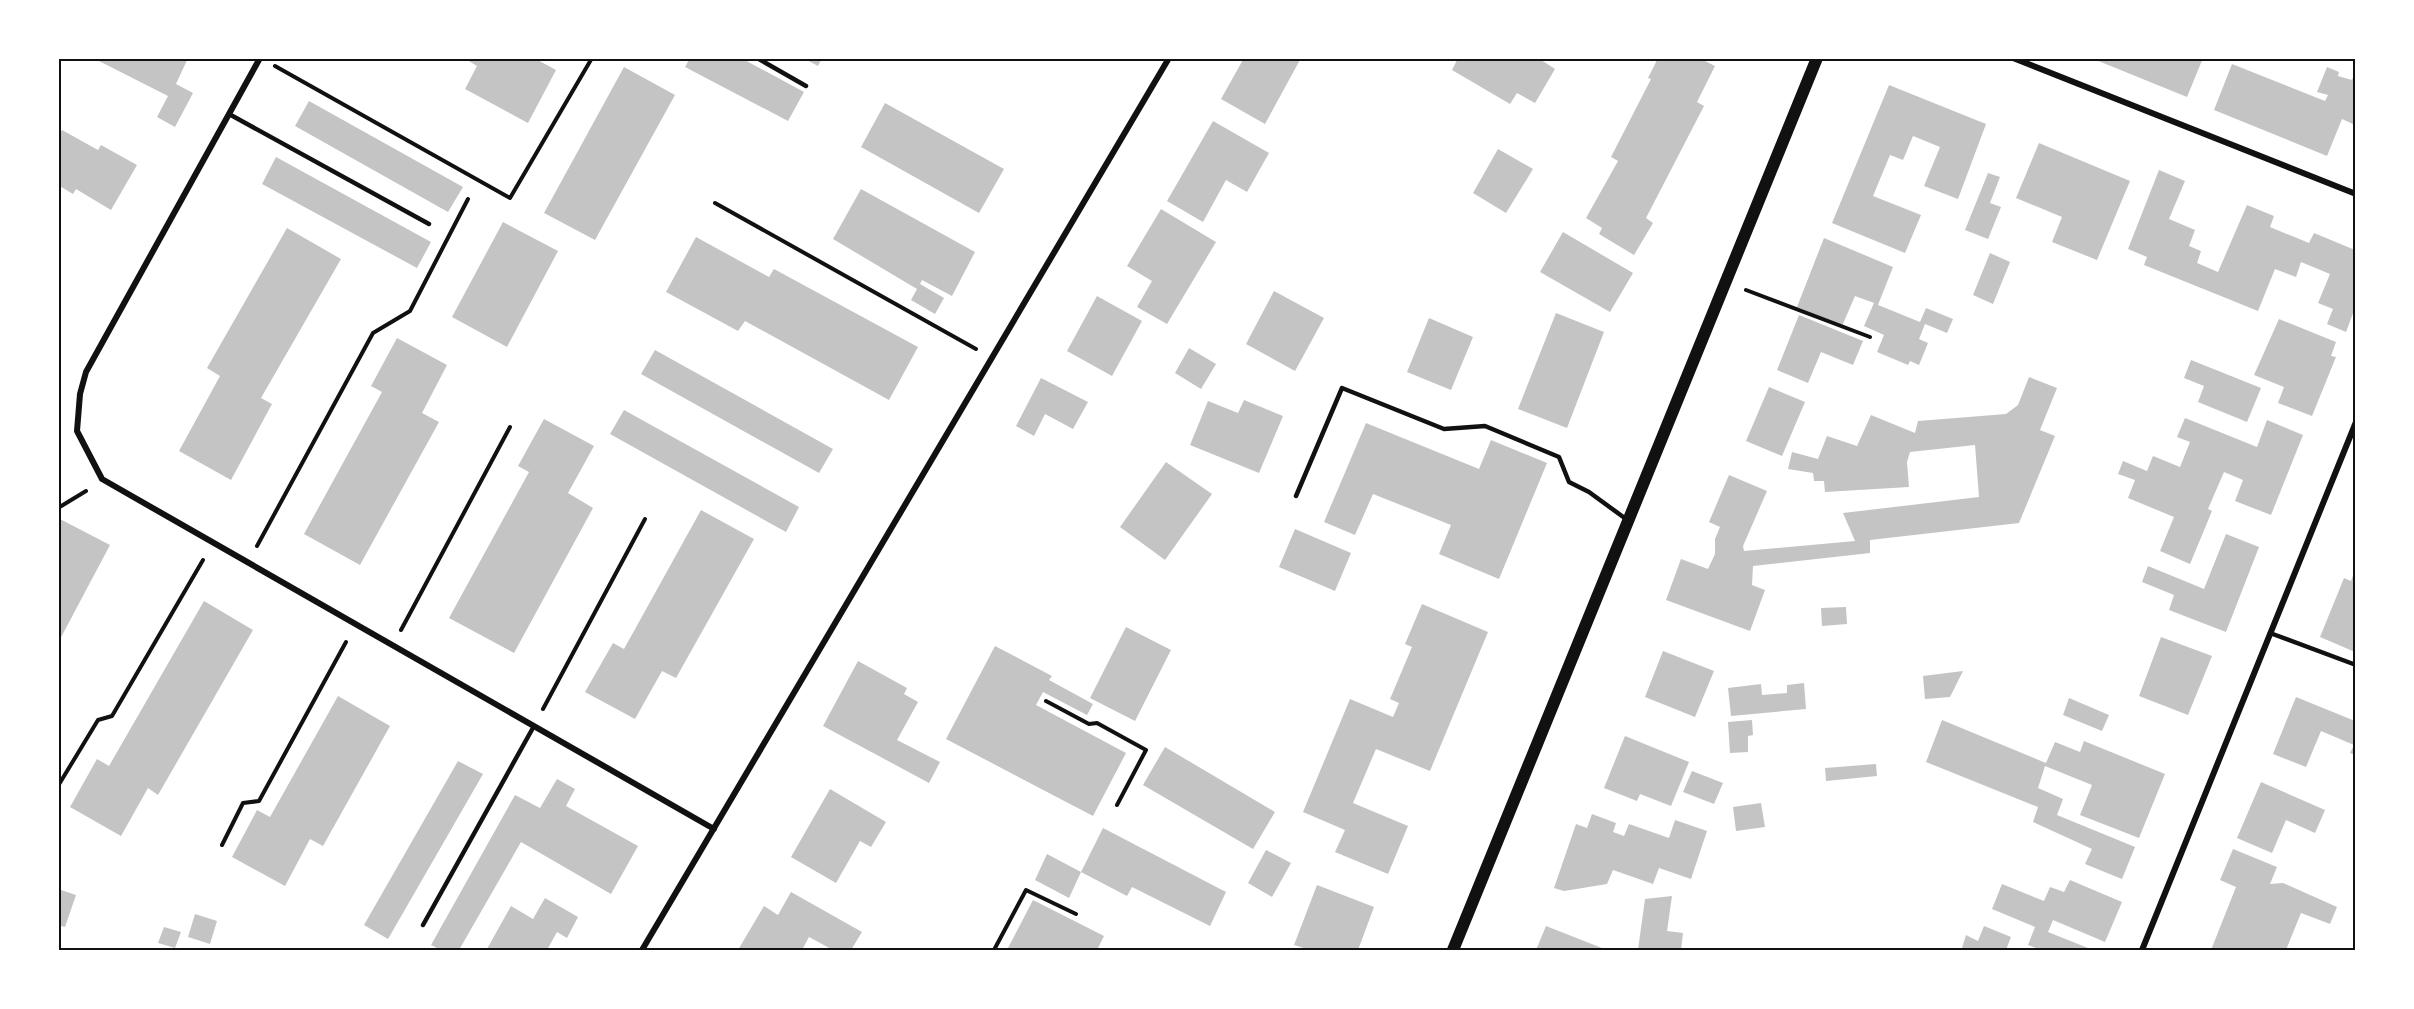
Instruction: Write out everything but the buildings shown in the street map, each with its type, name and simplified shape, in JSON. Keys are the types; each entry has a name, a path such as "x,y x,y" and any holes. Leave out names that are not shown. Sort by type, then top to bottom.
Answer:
{"main road":[{"path":"1453,951 1817,58"}],"street":[{"path":"260,58 86,372 80,394 77,431 102,479 714,829"},
{"path":"642,951 1169,58"},
{"path":"2013,58 2355,194"},
{"path":"2142,951 2355,422"}],"lane":[{"path":"758,58 806,86"},
{"path":"229,114 429,224"},
{"path":"1296,496 1342,388 1444,429 1485,426 1559,458 1569,482 1589,492 1628,521"},
{"path":"2270,633 2355,665"},
{"path":"423,925 534,726"}],"path":[{"path":"272,64 510,198 592,58"},
{"path":"248,562 373,333 410,311 468,199"},
{"path":"715,203 992,358"},
{"path":"1726,281 1870,337"},
{"path":"393,645 510,427"},
{"path":"58,508 102,479"},
{"path":"534,726 645,519"},
{"path":"58,786 98,720 112,716 213,543"},
{"path":"222,845 243,803 259,801 355,624"},
{"path":"1046,702 1089,724 1097,723 1146,750 1117,805"},
{"path":"994,951 1026,890 1076,914"}]}
